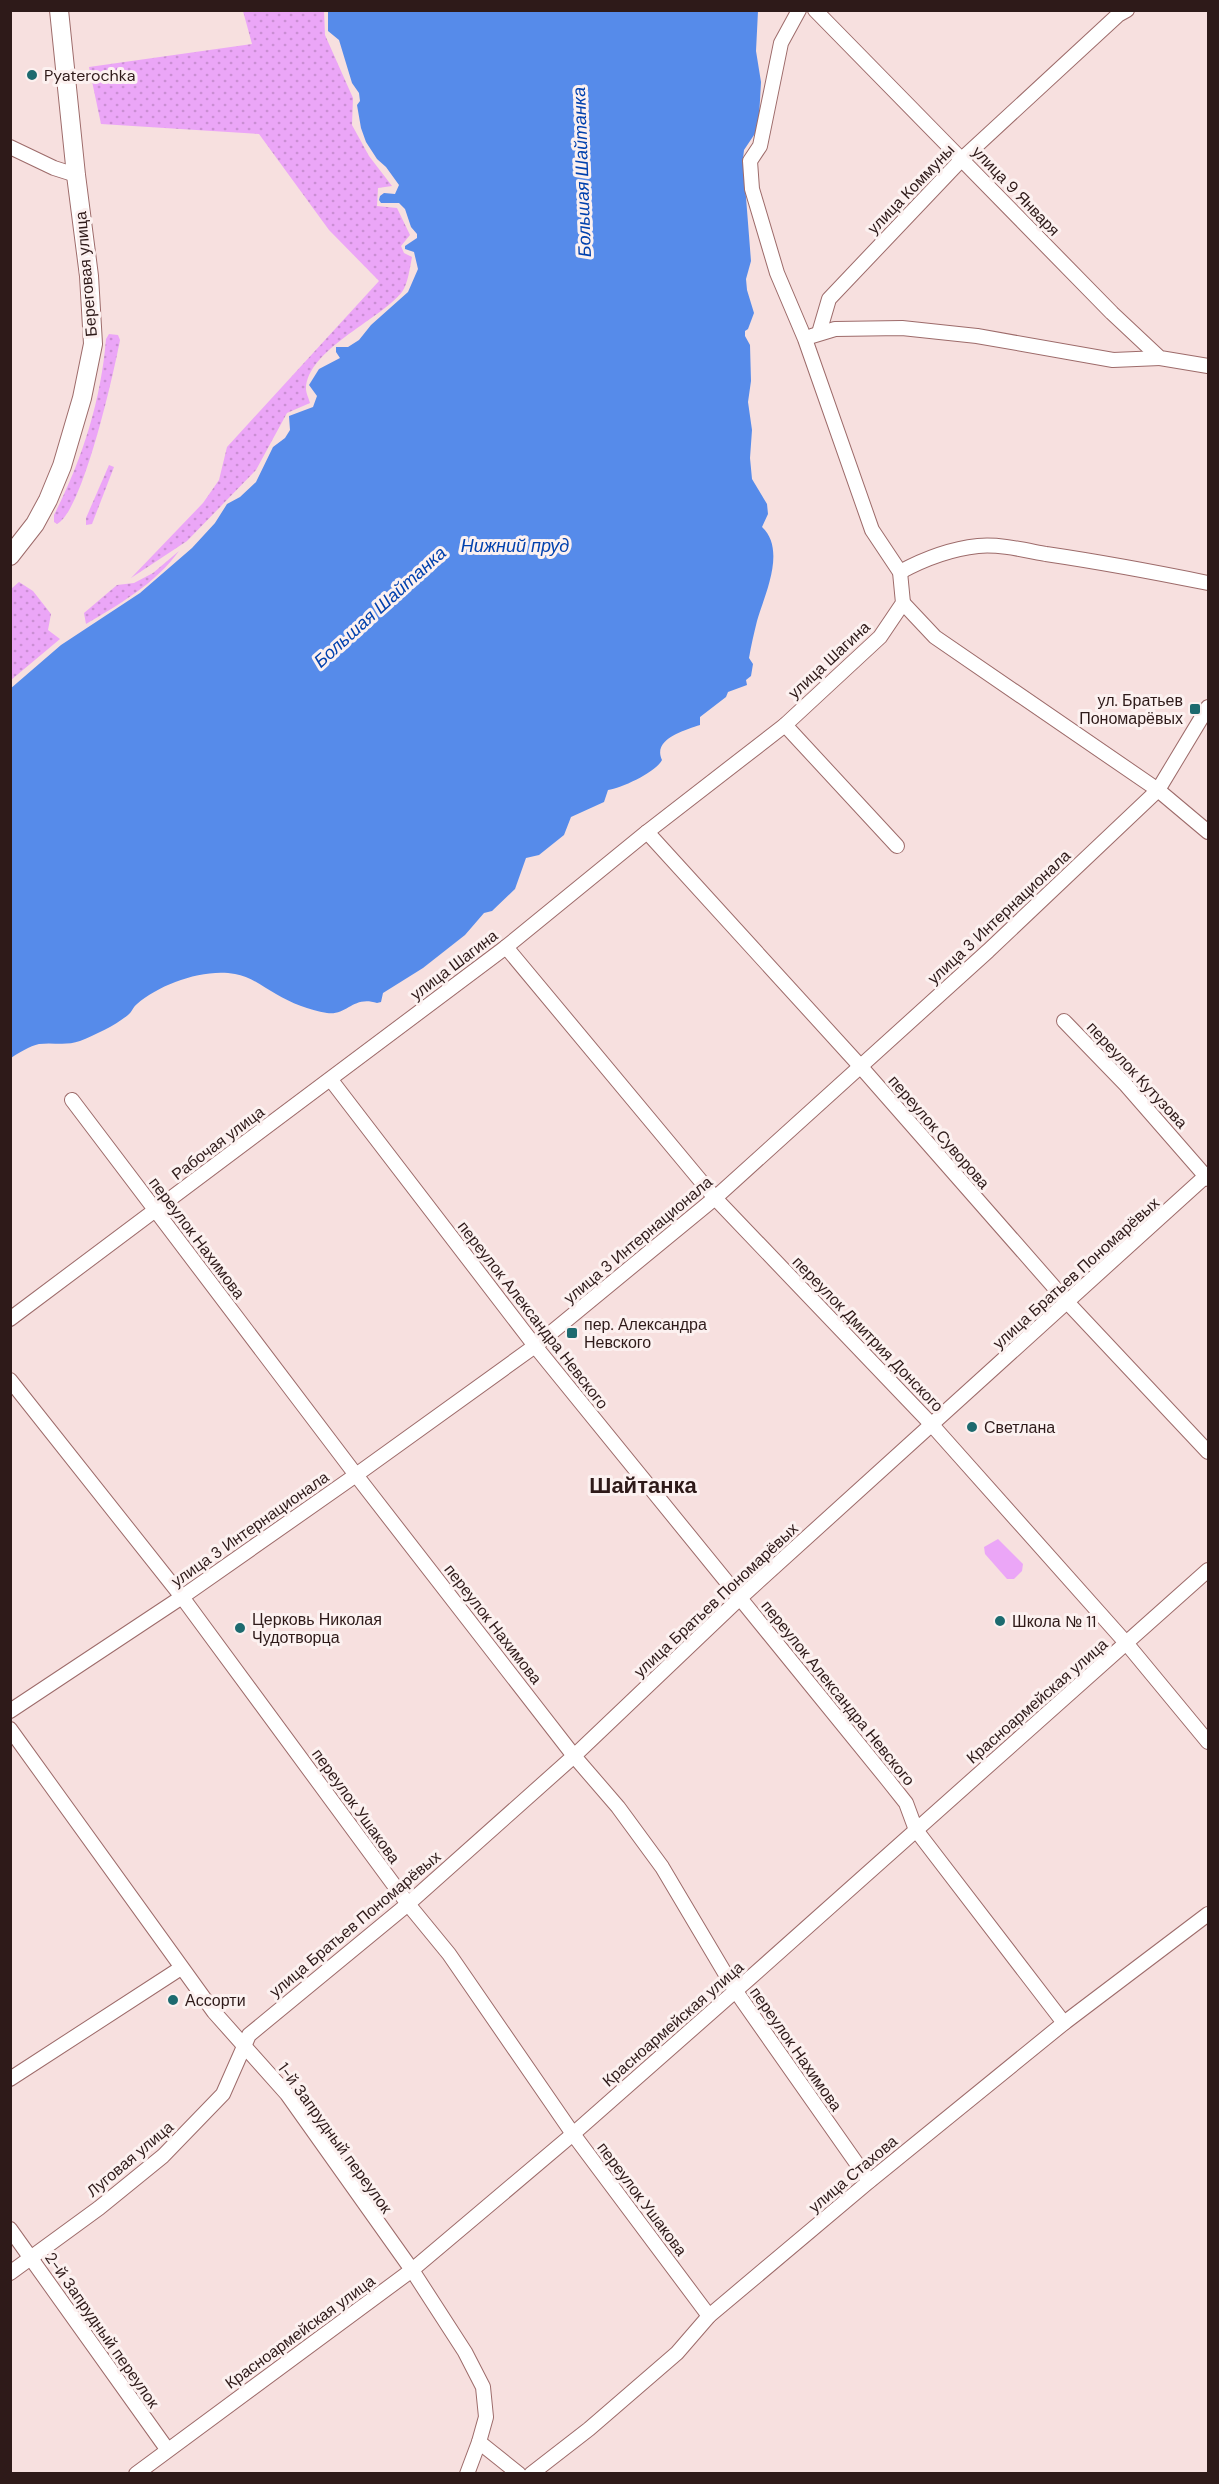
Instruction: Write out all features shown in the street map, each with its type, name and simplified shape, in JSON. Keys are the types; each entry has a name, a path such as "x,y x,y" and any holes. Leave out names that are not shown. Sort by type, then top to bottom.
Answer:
{"main road":[{"name":"Береговая улица","path":"10,555 35,524 62,466 82,398 93,344 89,276 59,10"}],"street":[{"path":"799,10 781,43 760,146 750,161 752,189 777,273 805,339 872,530 900,572 903,603 935,637 1158,790 1209,832"},
{"name":"улица 9 Января","path":"815,10 1112,313 1160,358"},
{"name":"улица Коммуны","path":"819,333 829,299 962,159 1118,15 1127,10"},
{"path":"10,147 54,168 76,175"},
{"path":"805,339 835,328 902,328 977,336 1113,360 1160,358 1209,366"},
{"path":"900,572 921,560 980,546 1005,547 1090,560 1209,583"},
{"name":"улица Шагина","path":"331,1080 506,947 647,832 785,725 880,637 903,603"},
{"name":"улица 3 Интернационала","path":"10,1711 182,1597 535,1347 715,1198 861,1067 1158,790 1209,707"},
{"path":"785,725 897,846"},
{"name":"переулок Суворова","path":"647,832 861,1067 1068,1303 1209,1452"},
{"name":"переулок Дмитрия Донского","path":"506,947 715,1198 932,1425 1127,1644 1209,1742"},
{"name":"переулок Кутузова","path":"1064,1021 1132,1092 1208,1177"},
{"name":"Рабочая улица","path":"10,1319 331,1080"},
{"name":"переулок Александра Невского","path":"331,1080 535,1347 894,1787 906,1803 916,1830 1064,2023"},
{"name":"переулок Нахимова","path":"72,1100 356,1475 574,1756 618,1807 662,1867 735,1990 869,2181"},
{"name":"улица Братьев Пономарёвых","path":"243,2045 249,2035 408,1904 574,1756 740,1598 1208,1177"},
{"name":"переулок Ушакова","path":"10,1380 182,1597 408,1904 455,1963 573,2134 709,2316"},
{"name":"Красноармейская улица","path":"136,2474 411,2270 573,2134 1209,1570"},
{"name":"1-й Запрудный переулок","path":"10,1729 182,1968 243,2045 287,2094 411,2270 465,2352 483,2387 486,2417 467,2474"},
{"name":"улица Стахова","path":"531,2474 589,2429 677,2353 709,2316 869,2181 1064,2023 1209,1914"},
{"path":"10,2079 182,1968"},
{"name":"Луговая улица","path":"10,2273 163,2156 223,2094 243,2045"},
{"name":"2-й Запрудный переулок","path":"10,2229 167,2450"},
{"path":"479,2442 519,2474"}],"shaded area":[{"path":"243,11 324,11 325,35 353,98 352,125 369,156 392,186 378,188 377,206 397,208 410,235 401,246 404,253 412,257 410,270 402,292 391,303 345,337 318,361 309,375 306,389 310,403 287,413 256,470 187,541 131,578 203,503 219,480 227,447 379,281 329,230 259,134 101,124 89,67 252,44"},
{"path":"109,334 118,335 120,340 96,439 77,494 67,514 57,524 54,522 54,515 89,430 100,385 106,339"},
{"path":"109,465 114,467 92,524 86,525 86,518"},
{"path":"179,551 170,563 148,583 86,624 84,613 117,585 134,583 153,573"},
{"path":"19,582 33,591 51,614 48,630 60,639 11,680 11,589"},
{"path":"998,1539 1023,1564 1022,1571 1014,1579 1007,1579 985,1554 984,1547"}],"water":[{"name":"Нижний пруд","path":"328,11 758,11 756,51 761,82 759,118 756,132 744,150 743,159 751,261 746,279 754,313 745,331 745,336 750,345 751,381 748,402 752,430 750,458 752,479 767,504 768,514 762,527 773,548 773,560 772,573 757,621 749,658 753,664 751,676 746,680 747,685 728,692 726,697 700,717 700,725 672,736 666,741 662,746 660,753 662,760 659,765 630,783 608,790 604,802 571,817 564,835 539,855 526,858 515,889 492,911 484,913 465,935 423,968 383,993 381,1002 356,1003 340,1012 327,1013 294,1003 241,975 210,973 183,979 158,990 137,1004 123,1019 86,1039 70,1043 39,1044 11,1058 10,689 61,645 140,593 192,548 215,523 227,504 240,497 256,482 273,447 285,438 290,430 289,416 313,407 317,396 309,385 319,369 340,358 336,347 348,347 359,340 371,325 408,292 418,269 414,252 405,249 405,246 417,238 417,234 411,227 405,209 399,203 381,203 379,200 384,193 395,194 399,185 366,142 357,105 360,101 359,93 352,83 339,40 328,31"}],"place":[{"name":"Pyaterochka","path":"32,75"},
{"name":"ул. Братьев Пономарёвых","path":"1195,709"},
{"name":"пер. Александра Невского","path":"572,1333"},
{"name":"Светлана","path":"972,1427"},
{"name":"Школа № 11","path":"1000,1621"},
{"name":"Церковь Николая Чудотворца","path":"240,1628"},
{"name":"Ассорти","path":"173,2000"}],"district":[{"name":"Шайтанка","path":"643,1485"}],"water label":[{"name":"Большая Шайтанка","path":"582,172"},
{"name":"Большая Шайтанка","path":"380,607"}]}
